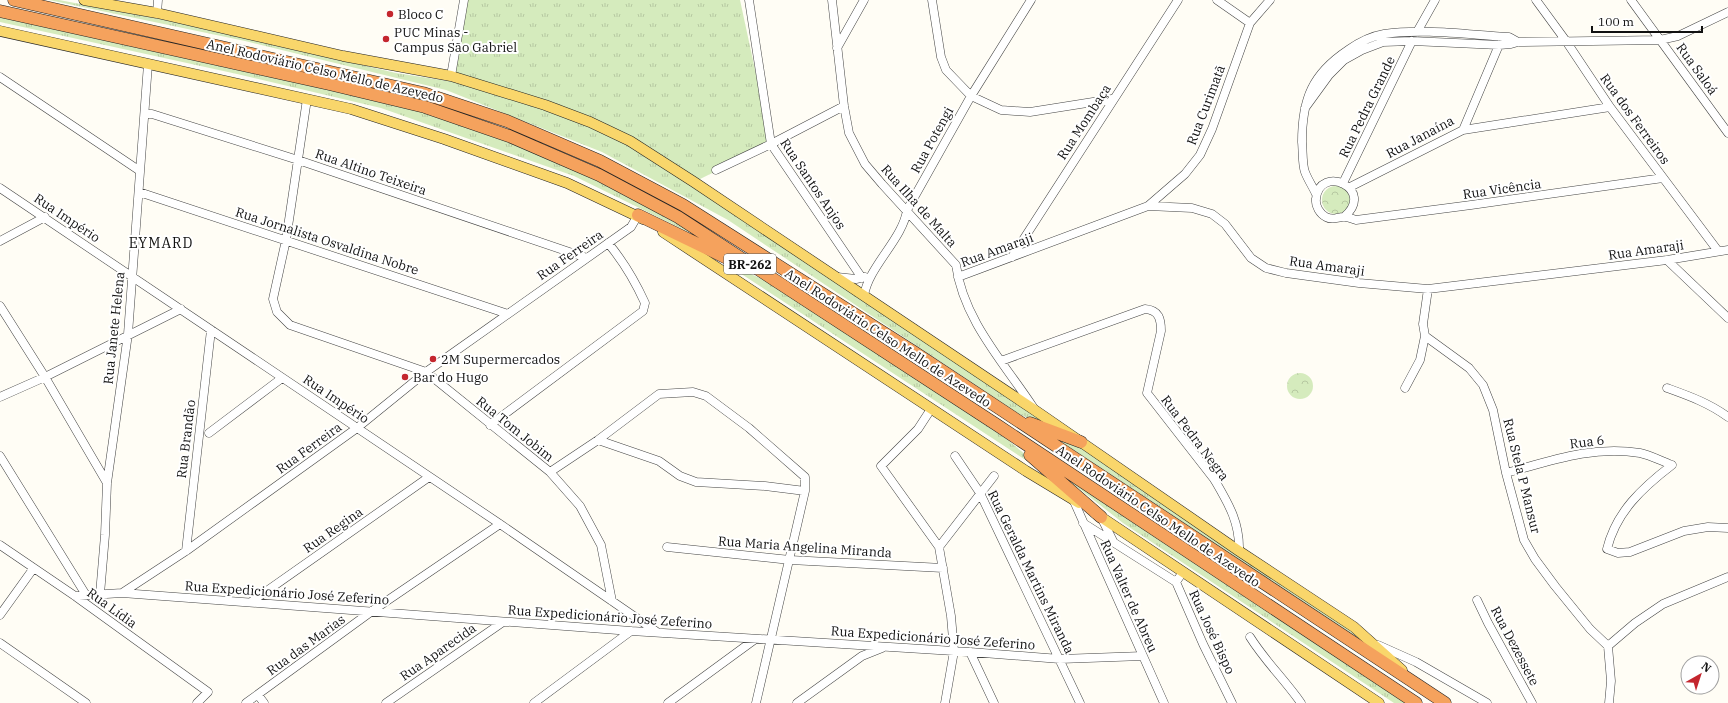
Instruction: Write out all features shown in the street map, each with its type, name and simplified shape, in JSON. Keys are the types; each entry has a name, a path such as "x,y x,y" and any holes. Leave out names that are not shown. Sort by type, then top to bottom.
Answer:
{"highway":[{"name":"Anel Rodoviário Celso Mello de Azevedo","path":"14,0 423,93 507,121 600,161 683,205 914,352 1445,703"},
{"name":"Anel Rodoviário Celso Mello de Azevedo","path":"0,11 321,82 425,107 502,134 599,175 678,217 997,425 1416,703"},
{"path":"638,215 782,285"},
{"path":"1007,414 1081,442"},
{"path":"997,425 1101,517"}],"main road":[{"name":"Anel Rodoviário Celso Mello de Azevedo","path":"84,0 157,13 342,56 451,76 545,105 590,122 630,141 1036,411 1239,551 1354,627 1372,641 1417,684"},
{"path":"0,31 351,109 568,183 638,215 1026,471 1101,517 1379,703"}],"street":[{"path":"157,13 158,0"},
{"path":"451,76 464,0"},
{"name":"Rua Santos Anjos","path":"749,0 770,144 862,278"},
{"name":"Rua Ilha de Malta","path":"832,0 844,106 849,133 865,164 956,265 958,277 966,302 982,332 1036,411"},
{"path":"837,48 864,0"},
{"path":"932,0 941,57 946,70 971,96 1001,110 1030,112 1112,100"},
{"name":"Rua Potengi","path":"864,296 866,284 903,224 906,218 907,210 971,96 1031,0"},
{"name":"Rua Mombaça","path":"1012,257 1178,0"},
{"path":"1217,0 1250,22"},
{"name":"Rua Curimatã","path":"1148,206 1185,174 1200,155 1212,129 1250,22 1270,0"},
{"path":"1418,32 1435,0"},
{"name":"Rua dos Ferreiros","path":"1536,0 1566,41 1610,107 1718,251"},
{"name":"Rua Saloá","path":"1631,0 1728,133"},
{"path":"1305,108 1329,75 1344,60 1362,50 1383,42 1500,45 1518,42 1660,40 1678,36 1728,12"},
{"path":"1316,194 1327,182 1335,181 1346,185 1354,195 1354,204 1351,212 1344,217 1335,220 1326,218 1319,212 1316,203 1316,194 1304,172 1302,125 1305,108 1313,85 1323,70 1339,56 1357,44 1383,34 1418,32 1509,37 1518,42"},
{"name":"Rua Pedra Grande","path":"1346,185 1412,42"},
{"name":"Rua Janaína","path":"1346,185 1463,130 1500,45"},
{"name":"Rua Janete Helena","path":"100,594 105,535 107,483 128,334 131,276 139,192 148,64"},
{"path":"0,77 140,171"},
{"path":"286,240 307,99"},
{"path":"716,170 844,106"},
{"path":"1463,130 1610,107"},
{"name":"Rua Altino Teixeira","path":"145,114 152,114 298,160 587,258"},
{"name":"Rua Vicência","path":"1344,217 1356,220 1376,219 1663,178"},
{"name":"Rua Império","path":"0,188 500,524 657,632"},
{"name":"Rua Jornalista Osvaldina Nobre","path":"139,192 508,314"},
{"name":"Rua Amaraji","path":"958,277 1148,206 1192,208 1212,214 1225,224 1251,258 1266,268 1286,273 1359,283 1428,289 1667,260 1728,250"},
{"name":"Rua Ferreira","path":"122,593 186,551 357,428 426,372 631,227 638,215"},
{"path":"0,241 45,217"},
{"name":"Rua Tom Jobim","path":"286,240 273,299 277,312 290,325 426,372 550,472 580,506 600,545 612,601"},
{"path":"490,425 643,311 645,303 639,290 622,260 608,243"},
{"path":"1667,260 1728,318"},
{"path":"836,277 848,279 862,278 874,271"},
{"path":"1405,388 1420,360 1425,336 1422,324 1428,289"},
{"path":"0,306 45,377 107,483"},
{"path":"0,397 45,377 128,334 181,309"},
{"name":"Rua Pedra Negra","path":"1001,361 1145,309 1152,309 1157,313 1161,320 1161,331 1146,394 1217,484 1233,515 1238,529 1239,551"},
{"name":"Rua Brandão","path":"186,551 211,330"},
{"name":"Rua Stela P Mansur","path":"1425,336 1469,368 1483,384 1493,410 1506,473 1524,540 1555,586 1590,629 1608,646"},
{"path":"209,433 282,378"},
{"path":"1667,388 1697,399 1728,417"},
{"path":"550,472 598,440 659,394 694,392 706,396 749,428 805,477 805,491 756,703"},
{"path":"931,409 918,429 881,466 939,547 951,616 954,651 944,703"},
{"path":"598,440 659,461 680,476 696,482 765,486 805,491"},
{"name":"Rua 6","path":"1506,473 1574,454 1609,451 1641,453 1672,465 1635,496 1618,520 1607,549 1618,553 1630,552 1684,531 1708,527 1728,528"},
{"path":"0,456 86,595"},
{"name":"Rua Geralda Martins Miranda","path":"955,456 980,493 1080,703"},
{"path":"939,547 994,476"},
{"name":"Rua Regina","path":"251,602 429,477"},
{"name":"Rua Valter de Abreu","path":"1073,499 1164,703"},
{"path":"1101,517 1114,542"},
{"path":"1083,522 1176,582"},
{"name":"Rua das Marias","path":"246,703 372,611 500,524"},
{"name":"Rua Lídia","path":"0,545 33,569 75,596 208,692 197,703"},
{"name":"Rua Maria Angelina Miranda","path":"667,547 790,560 942,568"},
{"path":"0,615 33,569"},
{"name":"Rua José Bispo","path":"1183,572 1176,582 1203,644 1232,703"},
{"path":"1609,703 1611,681 1608,646 1635,623 1663,604 1728,577"},
{"name":"Rua Expedicionário José Zeferino","path":"75,596 122,593 631,632 657,632 754,640 885,646 1060,659 1143,656"},
{"name":"Rua Dezessete","path":"1477,600 1532,703"},
{"name":"Rua Aparecida","path":"386,703 503,622"},
{"path":"534,703 631,632"},
{"path":"1250,637 1261,654 1290,687 1301,703"},
{"path":"668,703 754,640"},
{"path":"1372,641 1381,647 1422,666 1487,703"},
{"path":"0,644 86,703"},
{"path":"797,703 862,656 885,646"},
{"path":"970,652 994,703"},
{"path":"258,695 264,703"}],"green space":[{"path":"49,0 59,0 186,24 396,73 454,82 534,105 624,141 590,122 451,76 464,0 740,0 771,144 694,182 1057,431 1019,414 728,220 602,152 446,90 245,41"},
{"path":"0,15 374,99 444,118 528,149 615,189 709,242 574,176 381,108 237,74 0,22"},
{"path":"1336,186 1346,190 1350,200 1346,210 1336,214 1326,210 1322,200 1326,190"},
{"path":"720,260 773,284 1008,440 1053,478"},
{"path":"1300,373 1309,377 1313,386 1309,395 1300,399 1291,395 1287,386 1291,377"},
{"path":"1045,431 1080,446 1344,626 1360,639"},
{"path":"1063,476 1407,703 1394,703 1123,523"}],"place":[{"name":"Bloco C","path":"390,14"},
{"name":"PUC Minas - Campus São Gabriel","path":"386,39"},
{"name":"2M Supermercados","path":"433,359"},
{"name":"Bar do Hugo","path":"405,377"}],"district":[{"name":"EYMARD","path":"161,243"}]}
